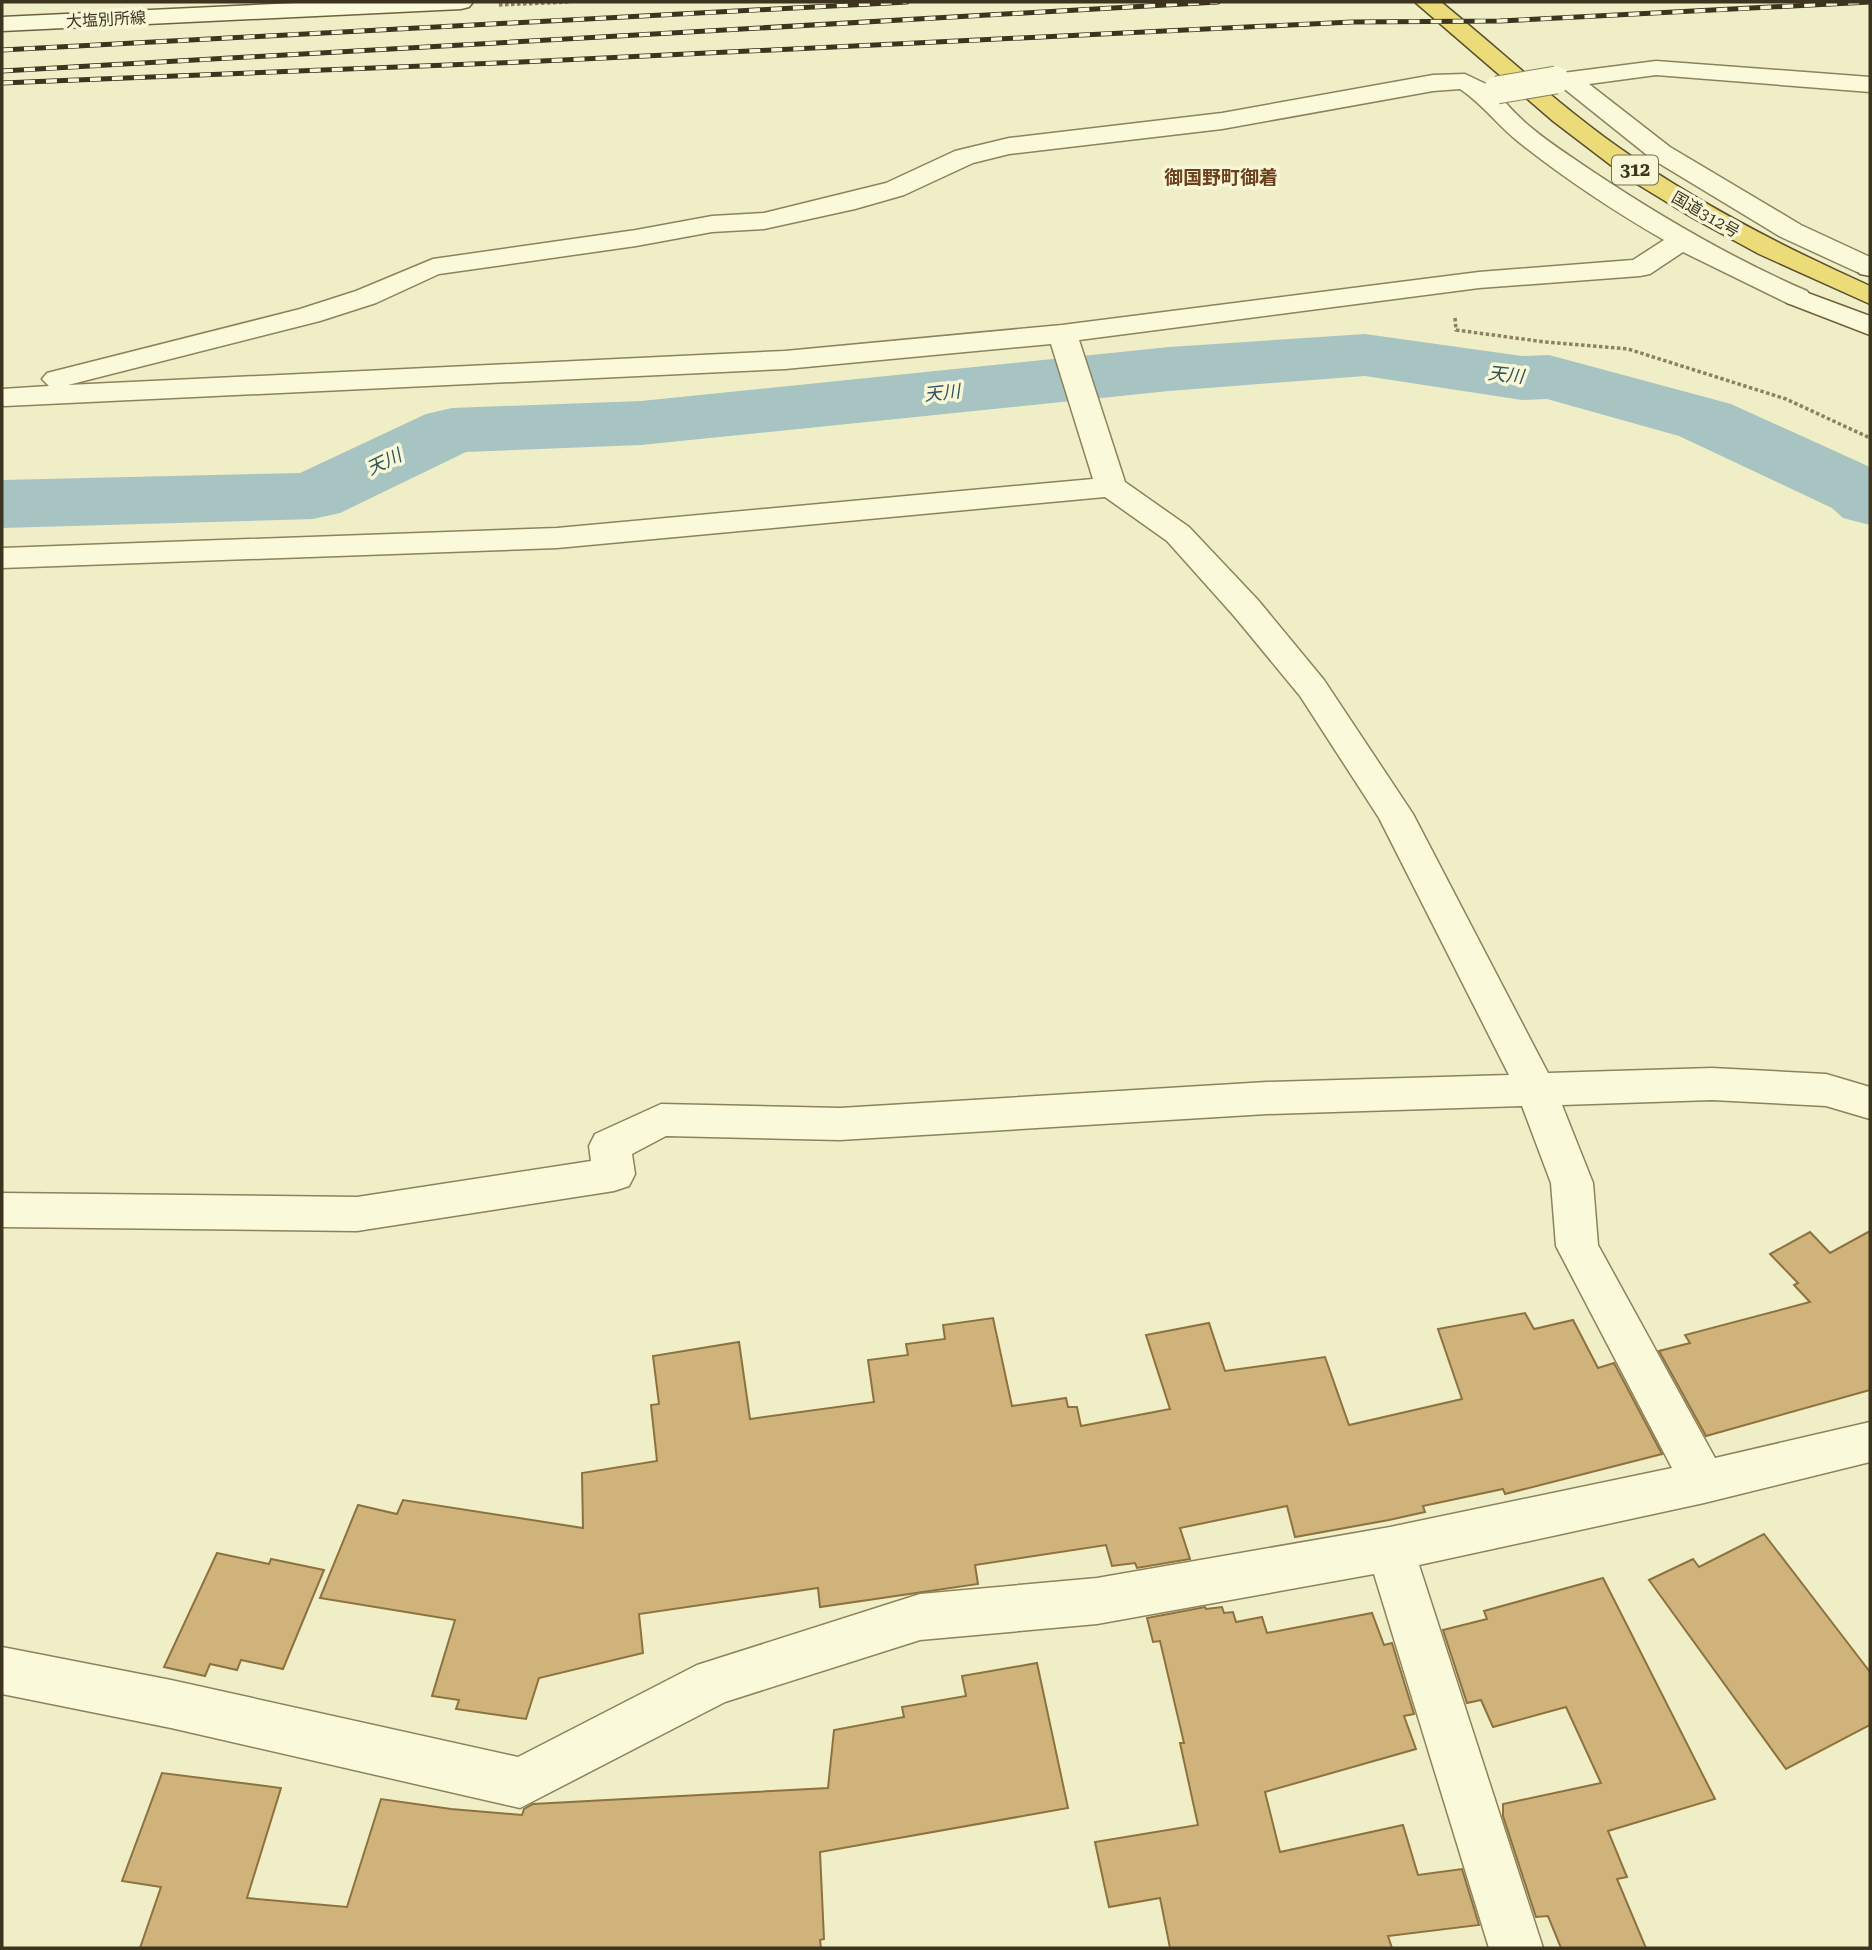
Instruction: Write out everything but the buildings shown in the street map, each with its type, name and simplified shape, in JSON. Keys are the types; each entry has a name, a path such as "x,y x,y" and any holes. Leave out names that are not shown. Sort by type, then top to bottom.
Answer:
{"highway":[{"name":"国道312号","path":"1427,2 1607,151 1667,191 1758,243 1870,296"}],"street":[{"name":"大塩別所線","path":"2,24 307,6 461,2"},
{"path":"3,402 67,375 310,315 366,297 433,267 636,238 712,224 764,221 807,213 895,188 964,157 1009,146 1222,121 1433,83 1465,81 1491,92 1561,79 1656,68 1870,84"},
{"path":"1561,79 1661,153 1791,231 1869,267"},
{"path":"1491,92 1497,111 1553,156 1681,241 1797,297 1870,326"},
{"path":"3,402 785,360 1062,334 1453,284 1640,268 1681,241"},
{"path":"1062,334 1111,488 1178,534 1246,608 1312,688 1395,814 1536,1089 1572,1183 1577,1247 1704,1482"},
{"path":"2,558 557,538 1111,488"},
{"path":"2,1210 358,1214 614,1174 610,1146 661,1120 840,1124 1267,1098 1712,1084 1826,1090 1870,1103"},
{"path":"2,1671 171,1704 520,1783 714,1682 920,1617 1097,1601 1390,1549 1704,1482 1870,1442"},
{"path":"1390,1549 1516,1948"}],"path":[{"path":"1453,284 1456,330 1545,342 1628,349 1786,399 1870,438"}],"waterway":[{"name":"天川","path":"2,504 313,496 452,430 641,423 1169,369 1365,355 1522,378 1549,377 1705,420 1859,491 1870,501"}],"railway":[{"path":"2,50 907,2"},
{"path":"2,71 1218,2"},
{"path":"2,83 521,62 1352,22 1500,21 1870,2"}],"district":[{"name":"御国野町御着","path":"1221,177"}]}
